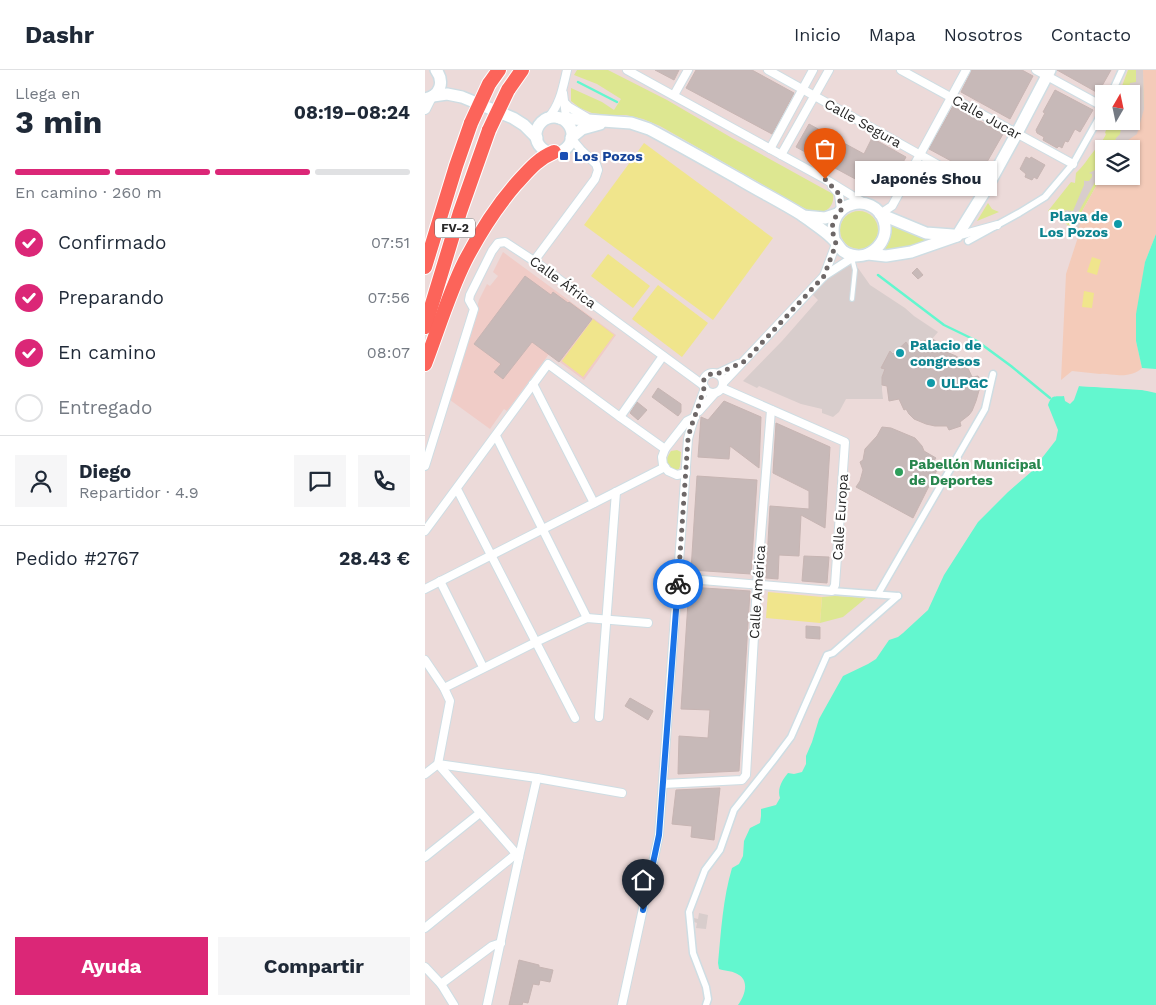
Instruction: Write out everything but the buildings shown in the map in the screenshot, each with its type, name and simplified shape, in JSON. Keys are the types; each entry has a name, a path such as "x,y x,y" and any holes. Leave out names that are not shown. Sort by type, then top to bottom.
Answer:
{"highway":[{"name":"FV-2","path":"425,267 471,123 489,84 499,70"},
{"name":"FV-2","path":"425,327 460,212 489,130 508,90 522,70"},
{"path":"425,364 452,292 465,262 483,230 497,208 533,166 553,152"}],"main road":[{"path":"438,72 450,87 462,97"},
{"path":"430,98 439,91 441,83 438,72"},
{"path":"839,212 833,222 832,230 835,241 840,249 853,255 885,256 911,252 957,236 985,191 1048,73"},
{"path":"430,98 447,94 462,97 513,118 524,125 537,138"},
{"path":"513,118 560,123 593,120 631,123 649,129 802,216 835,241"},
{"path":"560,123 570,143 559,152 544,149 538,142 537,129 560,123 582,129 608,122"},
{"path":"802,216 825,218 847,206 861,203 875,209 884,221 884,237 881,244 875,250 860,256"},
{"path":"880,214 927,233 957,236"}],"street":[{"path":"535,261 595,179 598,170 596,164 581,151 560,123 557,104 567,70"},
{"path":"627,70 825,179 868,205"},
{"path":"674,95 688,70"},
{"name":"Calle Segura","path":"768,70 985,191"},
{"path":"770,149 813,70"},
{"path":"781,155 829,70"},
{"name":"Calle Jucar","path":"901,70 1073,164"},
{"path":"880,214 892,206 966,70"},
{"path":"1036,70 1048,73 1095,102"},
{"path":"1115,85 1122,70"},
{"path":"560,123 564,102 563,88"},
{"path":"425,109 430,98"},
{"path":"564,102 577,113 593,120"},
{"path":"968,242 1045,197 1073,164 1095,124"},
{"path":"825,179 839,194 839,212"},
{"path":"957,236 997,225"},
{"path":"824,276 835,241"},
{"name":"Calle África","path":"425,466 474,309 469,300 469,295 498,243 505,242 535,261 704,387"},
{"path":"684,493 681,485 665,467 663,457 665,449 687,421 695,416 715,393 720,391 745,361 824,276 860,256"},
{"path":"620,417 663,356"},
{"path":"622,1005 659,835 688,439 706,376 717,374 745,361"},
{"path":"425,531 549,364 665,449"},
{"name":"Calle África","path":"686,372 696,376 706,376"},
{"path":"717,374 722,378 723,386"},
{"path":"878,594 985,409 993,374"},
{"path":"533,384 594,503"},
{"path":"723,386 771,410"},
{"path":"704,387 709,392 715,393"},
{"name":"Calle Europa","path":"771,410 845,442 835,585 832,591"},
{"name":"Calle América","path":"663,784 742,780 745,775 757,584 771,410"},
{"path":"496,436 587,618"},
{"path":"425,589 665,467"},
{"path":"672,473 677,475 686,473"},
{"path":"457,489 575,718"},
{"path":"599,717 616,492"},
{"path":"678,578 898,596 833,653 827,655 791,737 733,810 720,850 705,870 689,912 693,953 706,987 708,999 706,1005"},
{"path":"440,581 483,667"},
{"path":"444,688 483,667 587,618 648,623"},
{"path":"425,660 444,688 450,701 438,764 425,774"},
{"path":"438,764 537,778 622,793"},
{"path":"438,764 518,856"},
{"path":"487,1005 518,856 537,778"},
{"path":"425,857 481,813"},
{"path":"425,928 518,856"},
{"path":"441,984 492,946 501,943"},
{"path":"425,967 441,984 454,1005"}],"lane":[{"path":"852,299 855,270 860,256"}],"shaded area":[{"path":"577,70 608,70 667,100 833,194 831,206 821,212 810,211 660,126 643,119 626,115 592,113 580,108 571,101 571,88 602,102 614,110 621,99 597,84 574,75"},
{"path":"1128,70 1143,70 1144,109 1140,115 1140,85 1122,85"},
{"path":"1136,70 1143,70 1144,109 1140,123 1140,85 1130,85 1130,83 1136,82"},
{"path":"1106,130 1129,130 1122,140 1103,140"},
{"path":"1121,130 1138,130 1137,134 1128,140 1115,140"},
{"path":"644,143 773,238 713,320 584,225"},
{"path":"1095,150 1095,185 1097,185 1080,215 1083,216 1077,232 1048,211 1071,182 1075,183 1076,173"},
{"path":"1095,170 1095,182 1078,213 1083,216 1077,232 1065,210 1073,211 1084,185 1084,180 1089,181 1092,177 1092,174 1089,173"},
{"path":"988,203 992,209 999,212 977,221"},
{"path":"859,211 873,216 878,230 873,244 859,249 845,244 840,230 845,216"},
{"path":"890,222 930,241 883,252 890,237"},
{"path":"1156,234 1156,369 1142,368 1136,341 1136,314 1145,262"},
{"path":"503,252 616,335 584,380 549,354 507,411 504,409 490,429 450,400 479,300 487,284 490,286 498,276 493,272"},
{"path":"608,254 650,286 633,308 591,276"},
{"path":"1092,257 1101,260 1097,275 1087,272"},
{"path":"850,265 858,268 870,285 938,332 932,339 918,342 910,348 906,342 893,353 890,351 881,368 885,369 882,377 883,399 846,399 839,412 833,417 822,413 822,409 801,404 743,381 818,300 812,294 821,283 833,273"},
{"path":"658,285 708,323 682,357 632,319"},
{"path":"1084,291 1094,293 1092,308 1082,307"},
{"path":"593,319 614,335 583,377 562,361"},
{"path":"1079,386 1156,391 1156,1005 738,1005 744,994 744,982 737,974 719,969 718,963 726,891 732,868 739,864 743,856 744,841 750,828 760,823 761,809 776,805 780,798 779,791 781,785 788,773 802,772 819,719 843,676 876,659 889,640 898,637 928,610 944,575 978,522 1031,472 1056,440 1058,430 1048,405 1051,399 1064,396 1065,401 1070,404 1074,400"},
{"path":"677,450 681,452 680,466 676,470 668,464 667,460 671,451"},
{"path":"768,592 822,597 820,623 766,618"},
{"path":"822,597 866,598 843,617 820,623"},
{"path":"699,913 708,915 706,929 696,928 697,923 694,922 694,918 698,919"}],"sand":[{"name":"Playa de Los Pozos","path":"1143,70 1156,70 1156,234 1145,262 1136,341 1142,368 1134,373 1124,375 1072,371 1061,380 1066,274 1079,234 1077,232 1082,216 1080,215 1097,185 1140,185 1140,140 1124,140 1131,130 1140,130 1140,115 1144,109"}],"pier":[{"path":"1080,383 1156,388 1156,393 1138,389 1077,386"}],"waterway":[{"path":"578,82 617,102"},
{"path":"878,275 944,325 977,341 1050,398"}],"way so far":[{"path":"678,584 688,439 705,388 703,385 704,379 708,375 717,374 745,361 824,276 836,244 832,230 833,222 841,210 839,194 825,179"}],"place":[{"name":"Los Pozos","path":"564,156"},
{"name":"Japonés Shou","path":"825,179"},
{"name":"Playa de Los Pozos","path":"1118,224"},
{"name":"Palacio de congresos","path":"900,353"},
{"name":"ULPGC","path":"931,383"},
{"name":"Pabellón Municipal de Deportes","path":"899,472"}],"route":[{"path":"643,910 659,835 678,584"}]}
